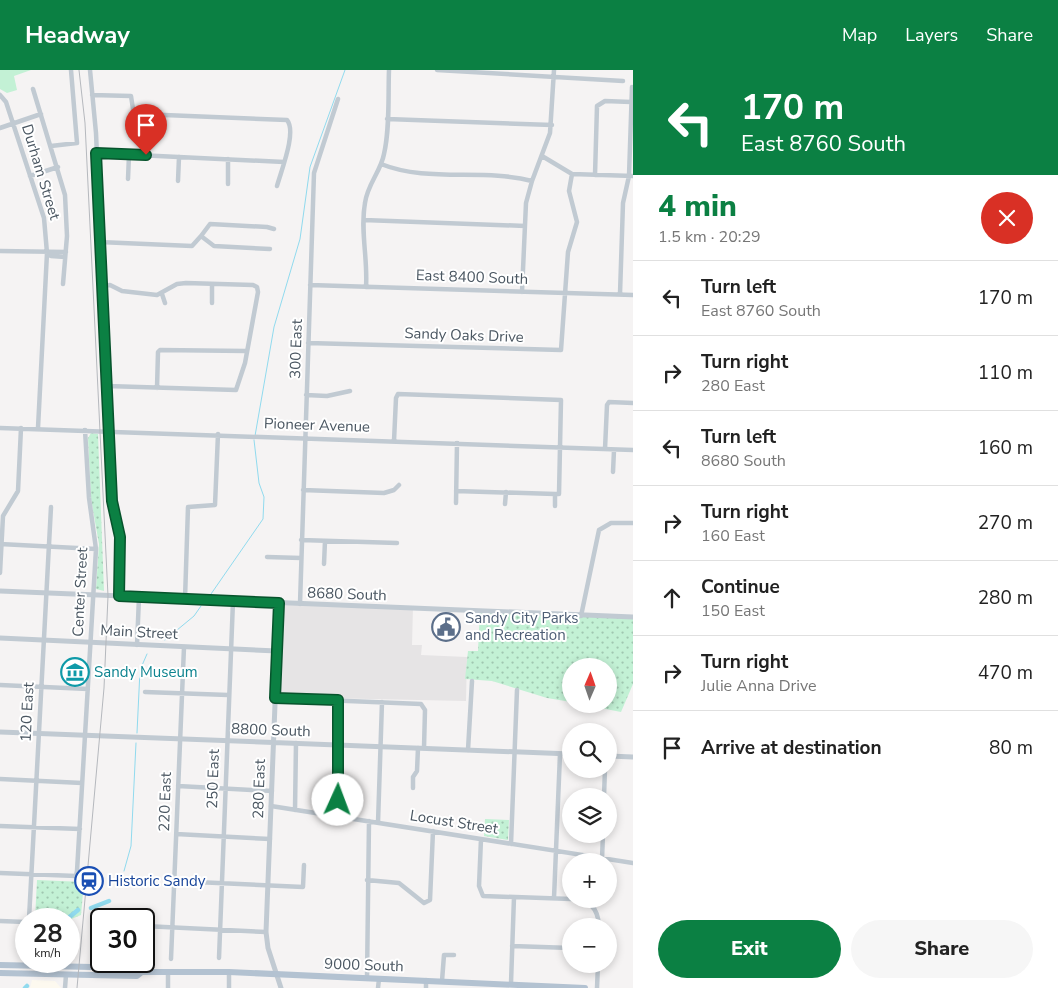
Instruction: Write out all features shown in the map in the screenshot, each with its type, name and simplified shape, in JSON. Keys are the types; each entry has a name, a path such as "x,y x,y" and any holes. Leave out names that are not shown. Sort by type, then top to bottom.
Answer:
{"main road":[{"name":"9000 South","path":"0,965 15,965"},
{"name":"9000 South","path":"155,972 229,972 426,980 474,985 511,984 585,988"},
{"name":"9000 South","path":"0,973 137,976 141,973"},
{"path":"61,973 66,975"}],"street":[{"path":"51,146 77,143 71,70"},
{"path":"90,70 96,153 112,501 120,537 119,596"},
{"path":"366,287 367,259 364,220 366,195 381,164 385,150 389,70"},
{"path":"437,70 516,73 554,78 623,80"},
{"path":"522,292 524,226 532,181 552,125 554,70"},
{"path":"620,294 623,203 631,176 632,87"},
{"path":"33,89 58,167 66,206 63,284"},
{"name":"Durham Street","path":"0,95 6,102 46,226 47,254 43,291 38,428"},
{"path":"92,95 131,96 132,109 136,112 282,118 289,121 290,136 277,186"},
{"name":"300 East","path":"300,604 304,438 315,164 338,99"},
{"path":"595,175 598,104 605,101 631,102"},
{"path":"0,128 41,114"},
{"path":"387,119 552,125"},
{"path":"96,153 284,162"},
{"path":"128,179 130,155"},
{"path":"542,156 572,174 631,176"},
{"path":"178,181 179,157"},
{"path":"228,159 228,184"},
{"path":"381,164 406,171 498,175 532,181"},
{"path":"30,176 58,167"},
{"path":"566,292 568,248 577,222 569,191 572,174"},
{"path":"364,220 524,226"},
{"path":"100,242 192,246 210,224 274,229"},
{"path":"201,236 214,246 270,249"},
{"path":"0,251 47,254 51,251 65,255"},
{"path":"102,286 110,286 122,291 162,294 182,283 212,284 257,287 258,294 239,385 236,390 107,386"},
{"path":"212,284 212,303"},
{"name":"East 8400 South","path":"310,285 633,295"},
{"name":"Sandy Oaks Drive","path":"308,343 561,350 566,292"},
{"path":"162,294 165,303"},
{"path":"157,388 158,352 160,350 246,351"},
{"path":"306,395 327,396 350,391"},
{"path":"394,441 396,395 561,400 558,494 456,491"},
{"path":"605,449 608,403 633,403"},
{"name":"Pioneer Avenue","path":"0,428 218,434 633,450"},
{"path":"0,573 3,516 18,491 21,428"},
{"name":"Center Street","path":"32,874 76,876 96,549 88,498 85,430"},
{"path":"185,599 188,507 215,505 218,434"},
{"path":"456,503 457,443"},
{"path":"613,472 614,450"},
{"path":"303,490 389,493 399,485"},
{"path":"505,504 506,492"},
{"path":"555,494 555,506"},
{"name":"120 East","path":"30,908 51,507"},
{"path":"582,616 597,534 608,524 633,523"},
{"path":"301,540 397,543"},
{"path":"324,564 325,541"},
{"path":"1,544 96,549"},
{"path":"267,557 301,558"},
{"name":"8680 South","path":"0,591 633,618"},
{"path":"137,644 139,597"},
{"name":"250 East","path":"219,958 232,601"},
{"name":"280 East","path":"276,974 268,948 266,932 279,603"},
{"name":"Main Street","path":"0,638 277,651"},
{"name":"220 East","path":"171,959 184,646"},
{"path":"468,750 472,681"},
{"path":"0,685 88,689"},
{"path":"512,844 516,690"},
{"path":"145,692 228,695"},
{"path":"275,698 423,705 421,748 417,771 413,776 413,788"},
{"path":"337,816 338,700"},
{"path":"378,823 382,702"},
{"name":"8800 South","path":"0,732 560,754"},
{"path":"295,810 296,743"},
{"path":"554,898 560,754"},
{"path":"617,756 633,757"},
{"path":"0,779 82,783"},
{"path":"178,786 272,791"},
{"name":"Locust Street","path":"271,806 568,853"},
{"path":"367,978 369,821"},
{"path":"0,826 80,829"},
{"path":"367,880 398,883 424,903 430,900 433,831"},
{"path":"176,834 270,839"},
{"path":"480,839 481,893 483,896 562,898"},
{"name":"Locust Street","path":"617,861 633,863"},
{"path":"174,881 303,887 304,865"},
{"path":"0,873 32,874"},
{"path":"511,984 514,897"},
{"path":"0,921 15,922"},
{"path":"155,926 266,932"},
{"path":"512,946 562,948"},
{"path":"442,981 444,955 454,955"},
{"path":"168,972 168,988"},
{"path":"228,988 229,972"},
{"path":"597,988 598,973"},
{"path":"276,974 281,988"},
{"path":"65,988 66,975"},
{"path":"378,988 379,979"},
{"path":"426,980 426,988"}],"shaded area":[{"path":"282,602 413,607 412,645 422,645 421,655 467,657 466,701 275,697"},
{"path":"32,980 55,981 61,988 30,988"}],"green space":[{"path":"0,70 31,70 14,76 17,90 7,93 0,89"},
{"path":"91,433 98,434 104,591 96,589 99,544 91,499 88,438"},
{"path":"480,609 633,616 633,684 621,712 618,711 618,658 562,658 562,700 547,698 492,681 465,679 468,651 478,651"},
{"path":"485,819 509,820 508,840 484,836"},
{"path":"37,880 84,882 81,915 80,908 36,908"}],"waterway":[{"path":"255,436 274,327 300,239 310,167 345,70"},
{"path":"211,594 263,519 264,497 259,483 254,440"},
{"path":"165,640 194,616 201,606"},
{"path":"137,733 140,670 147,654"},
{"path":"124,871 131,846 136,743"},
{"path":"91,908 109,901"}],"tram line":[{"path":"77,988 104,688 108,596 85,123 79,70"}],"place":[{"name":"Sandy City Parks and Recreation","path":"446,627"},
{"name":"Sandy Museum","path":"75,672"},
{"name":"Historic Sandy","path":"89,881"}],"route":[{"path":"146,155 96,153 110,423 112,501 120,537 119,596 279,603 275,698 338,700 338,800"}]}
